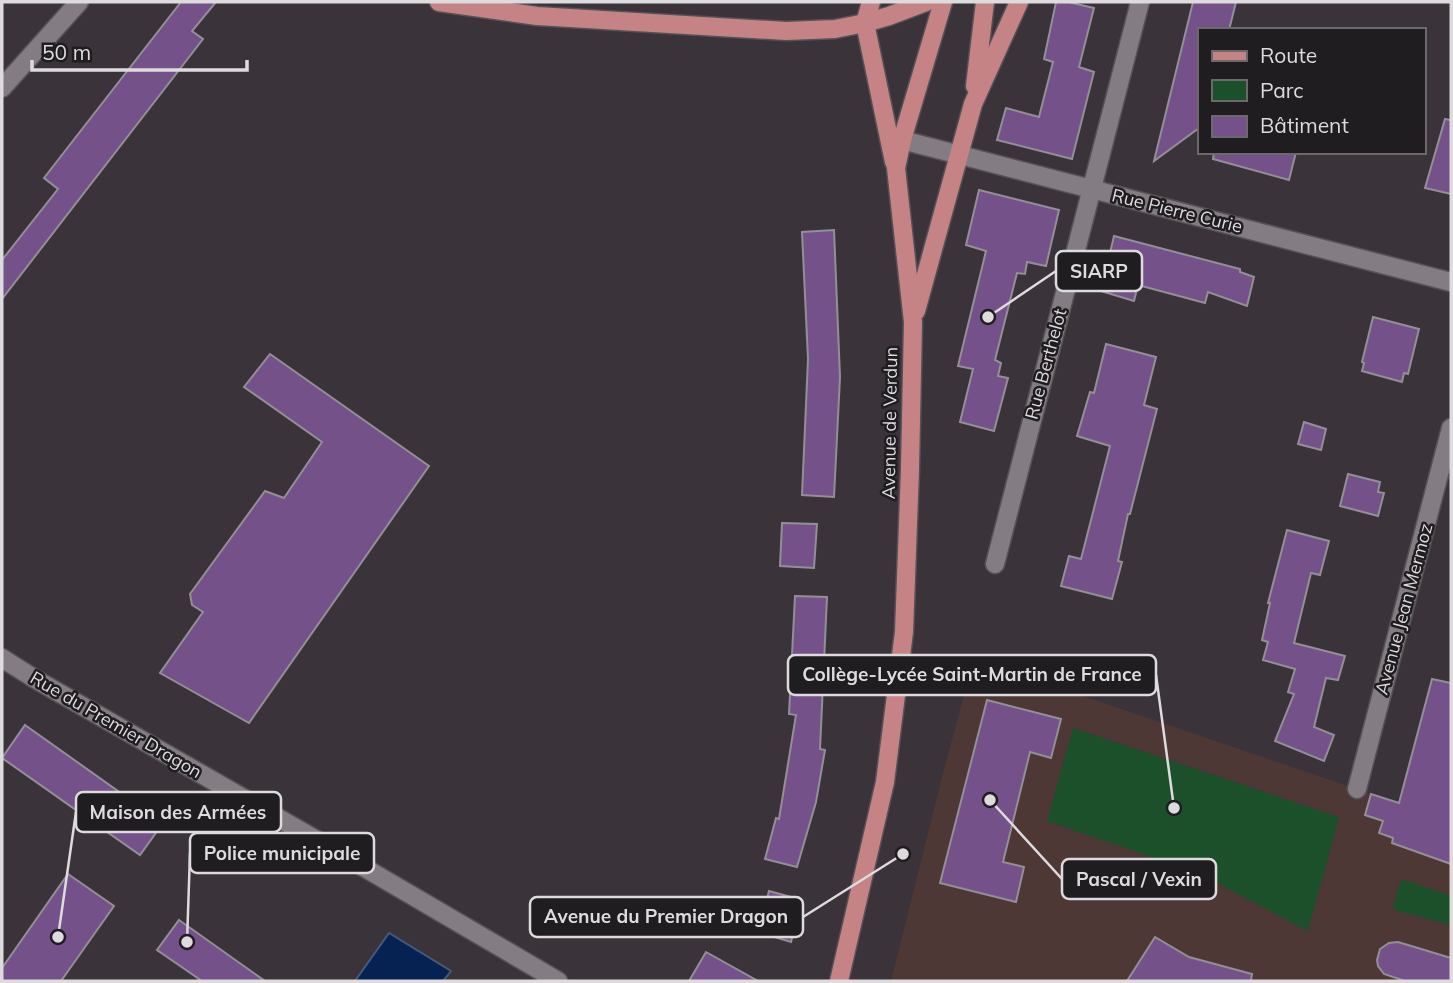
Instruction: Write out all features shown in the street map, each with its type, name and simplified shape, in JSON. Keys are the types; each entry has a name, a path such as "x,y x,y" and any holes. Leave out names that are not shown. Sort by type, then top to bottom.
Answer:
{"main road":[{"path":"439,2 537,16 796,31 835,29 865,23 926,2"},
{"path":"872,2 865,23 896,169"},
{"name":"Avenue de Verdun","path":"839,981 885,782 904,632 911,469 913,322 896,169 943,2"},
{"path":"973,104 985,2"},
{"name":"Avenue de Verdun","path":"913,322 973,104 1019,2"}],"street":[{"path":"2,88 79,2"},
{"name":"Rue Berthelot","path":"995,564 1140,2"},
{"name":"Rue Pierre Curie","path":"902,140 1451,282"},
{"name":"Avenue Jean Mermoz","path":"1357,789 1451,428"},
{"name":"Rue du Premier Dragon","path":"2,658 558,981"}],"shaded area":[{"path":"974,659 1451,821 1451,981 891,981"}],"green space":[{"path":"1073,728 1339,817 1308,931 1198,873 1047,821"},
{"path":"1405,880 1451,896 1451,925 1395,910 1393,907 1400,882"}],"water":[{"path":"389,933 451,971 443,981 355,981"}],"building":[{"path":"181,2 216,2 192,31 203,39 2,299 2,260 58,189 44,178"},
{"path":"1056,2 1094,8 1079,67 1094,72 1072,159 997,140 1006,108 1039,117 1053,62 1044,59"},
{"path":"1193,2 1236,2 1230,28 1198,28 1198,129 1154,161"},
{"path":"1445,119 1451,120 1451,194 1425,188"},
{"path":"1214,154 1296,154 1289,180 1213,159"},
{"path":"979,190 1059,210 1046,266 1027,262 1025,274 1017,273 995,360 1001,363 998,376 1008,378 994,431 960,422 973,369 958,366 986,251 966,245"},
{"path":"834,230 840,377 834,497 802,495 808,359 802,232"},
{"path":"1114,236 1240,269 1240,272 1254,277 1247,306 1208,292 1205,303 1138,285 1134,301 1101,291"},
{"path":"1373,317 1419,329 1408,374 1404,373 1402,382 1362,371"},
{"path":"1106,344 1156,357 1144,405 1157,409 1128,514 1118,561 1122,562 1112,599 1061,586 1069,556 1081,559 1110,446 1077,436 1090,392 1094,393"},
{"path":"270,354 429,466 249,723 160,673 203,612 192,605 190,594 265,491 284,498 322,442 244,387"},
{"path":"1304,422 1326,429 1321,450 1298,444"},
{"path":"1348,474 1380,482 1378,492 1384,493 1378,516 1340,506"},
{"path":"782,523 817,524 814,568 780,566"},
{"path":"1287,530 1329,541 1320,575 1311,573 1294,643 1345,656 1338,680 1326,678 1314,727 1334,735 1324,761 1275,741 1294,694 1288,692 1295,669 1263,660 1268,642 1262,640 1268,603"},
{"path":"795,596 827,597 820,749 825,750 816,802 797,867 765,859 776,818 779,819 796,715 789,714"},
{"path":"1432,679 1451,683 1451,864 1392,843 1393,838 1379,833 1383,821 1365,815 1371,794 1399,803"},
{"path":"987,700 1061,719 1051,758 1030,752 1003,862 1024,867 1016,902 940,883"},
{"path":"25,725 163,823 140,855 2,758"},
{"path":"68,874 114,906 61,981 2,981 2,968"},
{"path":"769,891 802,900 791,942 758,932"},
{"path":"179,920 265,981 202,981 157,950"},
{"path":"1155,937 1189,957 1252,974 1251,981 1127,981"},
{"path":"1398,942 1451,958 1451,981 1405,981 1384,974 1377,960 1380,949 1389,943"},
{"path":"706,952 758,981 689,981"}],"place":[{"name":"SIARP","path":"988,317"},
{"name":"Pascal / Vexin","path":"990,800"},
{"name":"Collège-Lycée Saint-Martin de France","path":"1174,808"},
{"name":"Avenue du Premier Dragon","path":"903,854"},
{"name":"Maison des Armées","path":"58,937"},
{"name":"Police municipale","path":"187,942"}]}
